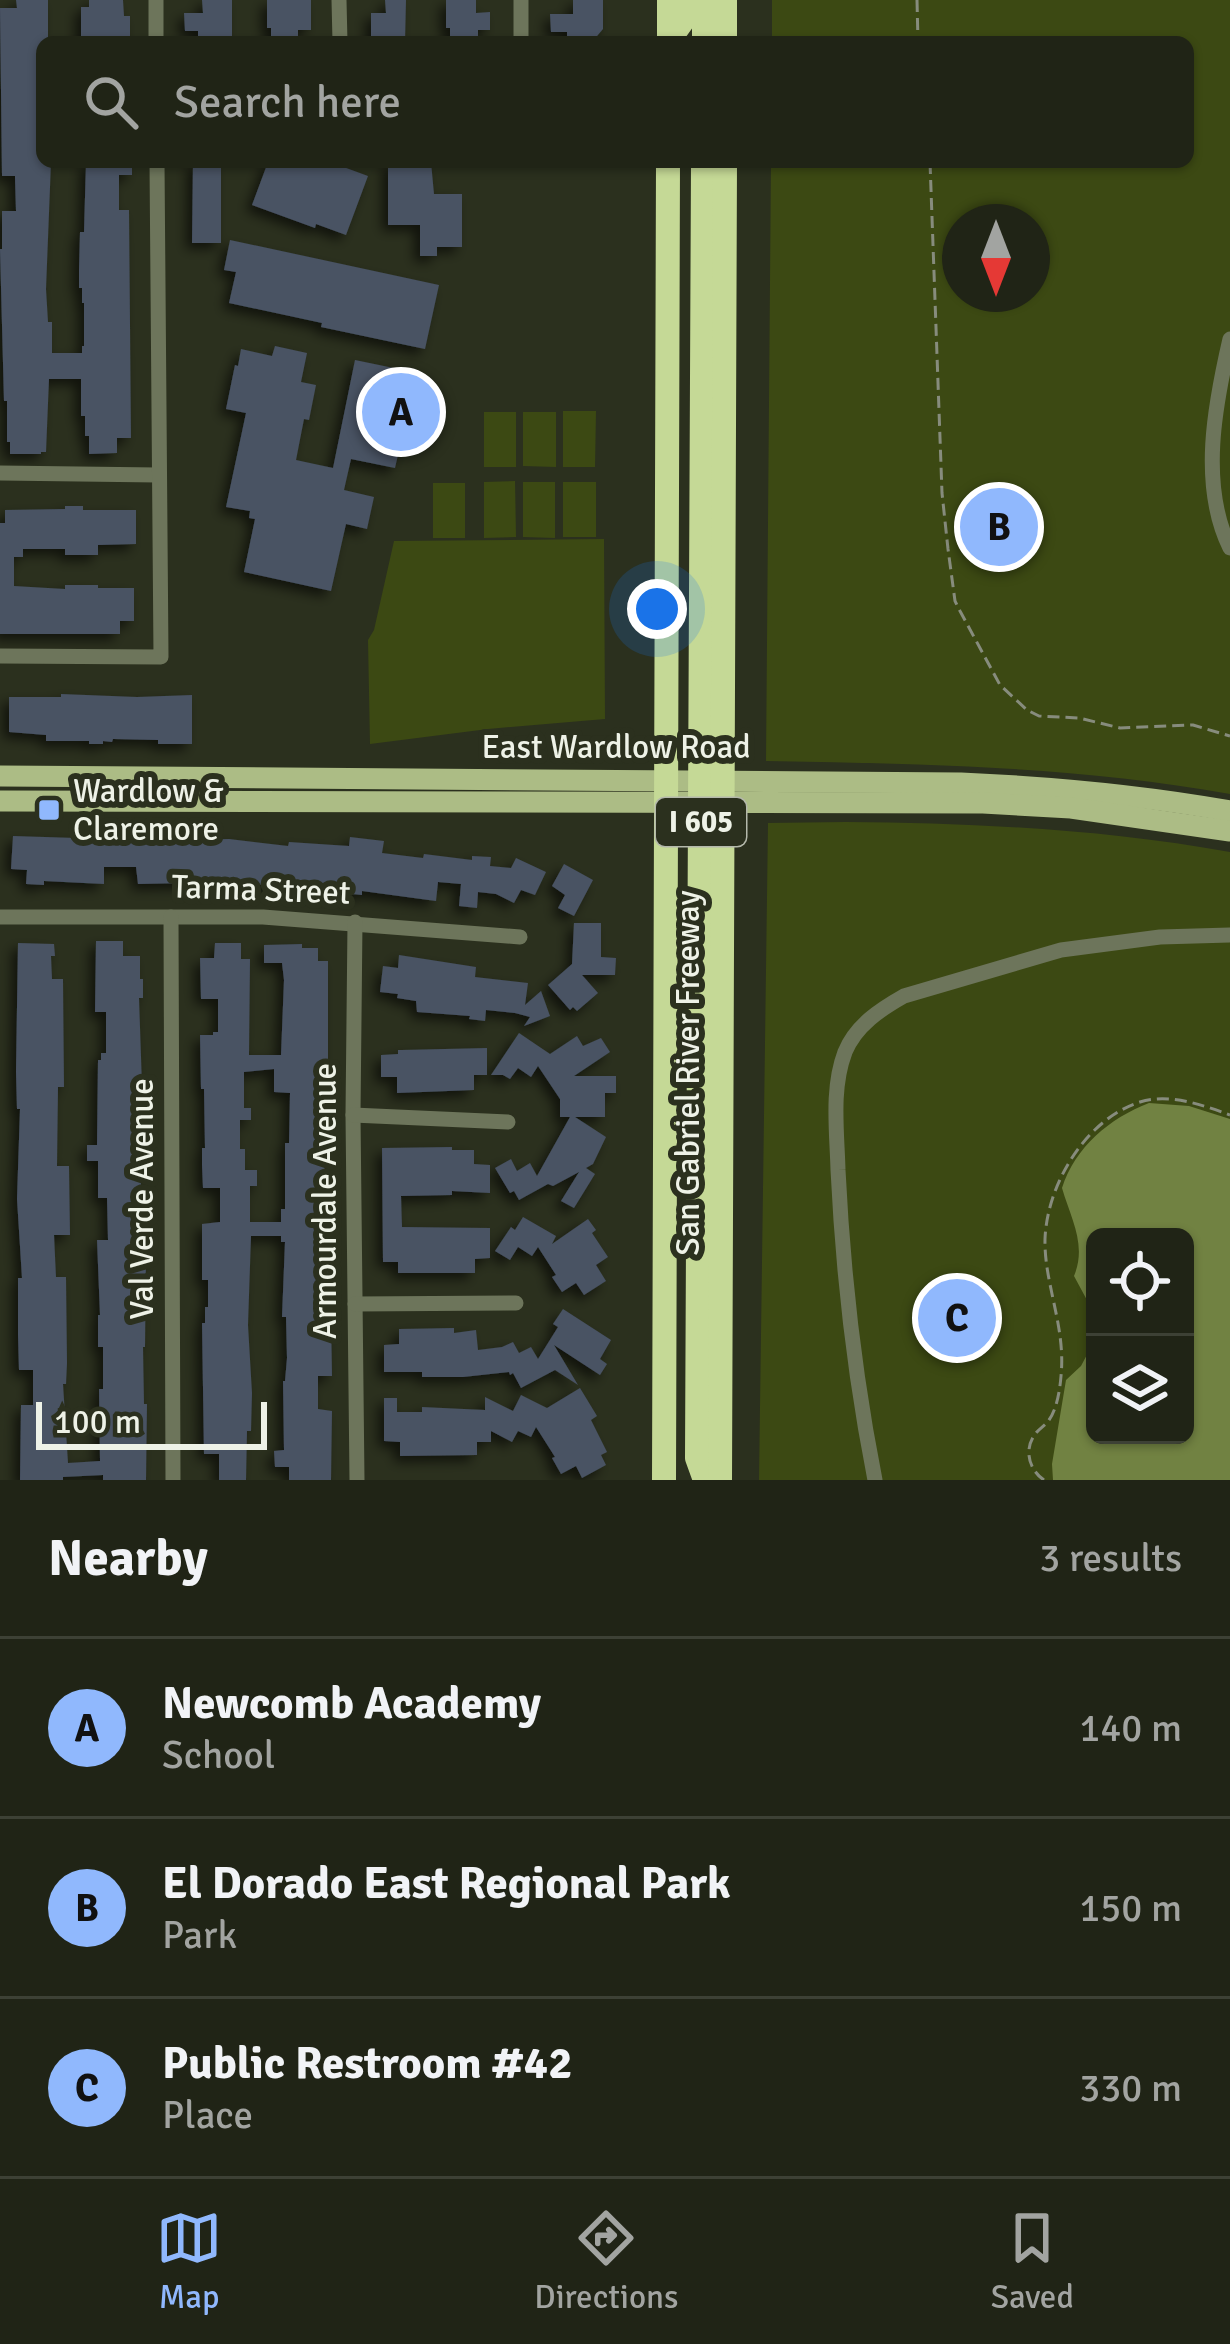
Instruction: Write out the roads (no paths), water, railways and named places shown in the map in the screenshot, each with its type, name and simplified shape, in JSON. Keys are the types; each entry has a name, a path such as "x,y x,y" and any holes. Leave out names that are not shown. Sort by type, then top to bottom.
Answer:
{"highway":[{"path":"668,36 669,0"},
{"path":"672,36 689,12 689,0"},
{"path":"704,0 704,36"},
{"path":"725,0 725,36"},
{"name":"San Gabriel River Freeway","path":"664,1480 668,168"},
{"name":"I 605","path":"704,168 697,1458 705,1480"},
{"name":"San Gabriel River Freeway","path":"720,1480 725,168"}],"main road":[{"name":"East Wardlow Road","path":"0,776 627,791"},
{"name":"East Wardlow Road","path":"0,801 758,791 961,782 1079,789 1230,811"},
{"name":"East Wardlow Road","path":"758,791 1027,806 1155,818 1230,831"}],"street":[{"path":"156,0 156,36"},
{"path":"339,0 340,36"},
{"path":"521,0 521,36"},
{"path":"0,656 161,657 157,168"},
{"path":"1230,338 1213,448 1214,493 1230,548"},
{"path":"0,473 158,475"},
{"name":"Tarma Street","path":"0,917 263,916 520,937"},
{"name":"Val Verde Avenue","path":"171,917 173,1480"},
{"name":"Armourdale Avenue","path":"355,922 357,1480"},
{"path":"875,1480 843,1240 836,1107 845,1052 856,1032 904,996 1061,950 1160,937 1230,935"},
{"path":"353,1115 508,1122"},
{"path":"355,1304 516,1303"}],"place":[{"name":"Newcomb Academy","path":"401,412"},
{"name":"El Dorado East Regional Park","path":"999,527"},
{"name":"Wardlow & Claremore","path":"49,810"},
{"name":"Public Restroom #42","path":"957,1318"}]}
